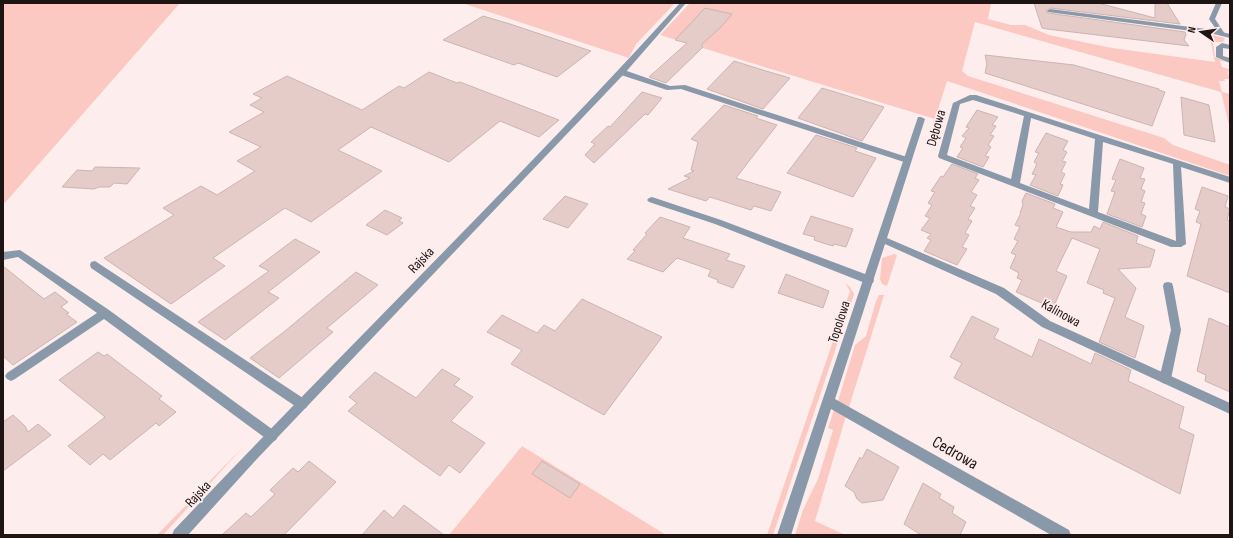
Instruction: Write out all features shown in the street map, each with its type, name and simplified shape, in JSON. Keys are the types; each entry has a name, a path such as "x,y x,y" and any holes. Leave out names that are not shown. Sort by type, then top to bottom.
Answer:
{"street":[{"name":"Rajska","path":"179,535 302,404 621,72 683,3"},
{"path":"1219,3 1212,19 1222,34"},
{"path":"1050,11 1230,36"},
{"path":"1230,47 1219,47 1218,52 1220,57 1230,61"},
{"path":"621,72 670,88 682,87 907,160"},
{"name":"Dębowa","path":"1177,164 1181,244 1174,245 942,156 957,103 973,97 1099,139 1230,180"},
{"path":"1015,184 1028,115"},
{"name":"Topolowa","path":"784,535 921,119"},
{"path":"1093,214 1099,139"},
{"path":"652,200 718,222 869,280"},
{"name":"Kalinowa","path":"881,239 1000,291 1046,324 1230,409"},
{"path":"3,256 20,253 105,313 272,436"},
{"path":"95,265 302,404"},
{"path":"1166,379 1176,330 1168,286"},
{"path":"11,376 105,313"},
{"name":"Cedrowa","path":"828,401 1064,535"}],"shaded area":[{"path":"3,3 180,3 3,205"},
{"path":"462,3 675,3 636,44 629,58"},
{"path":"690,3 991,3 988,19 1011,25 1025,25 1049,35 1112,48 1215,62 1209,34 1225,38 1223,42 1214,42 1213,44 1215,57 1229,62 1220,61 1222,67 1229,69 1228,73 1230,79 1219,81 1222,92 1230,94 1230,129 1221,92 975,22 962,71 968,76 1164,138 1173,145 1230,165 1230,176 947,81 935,119 660,35"},
{"path":"894,254 897,255 887,286 882,284 880,279 882,258"},
{"path":"845,283 850,287 854,294 773,535 767,535 850,291"},
{"path":"879,295 884,295 849,407 838,401 855,345 866,336"},
{"path":"834,410 846,416 815,521 845,535 795,535 803,510 818,479 833,430 828,428"},
{"path":"244,446 163,535 157,535"},
{"path":"522,446 666,535 449,535"}],"building":[{"path":"1034,3 1098,3 1155,18 1155,3 1167,3 1180,24 1050,8 1046,11 1048,13 1185,32 1186,35 1184,40 1189,46 1042,28"},
{"path":"705,8 732,14 721,27 701,45 703,47 666,83 649,77 687,43 675,40"},
{"path":"483,16 591,51 557,77 518,63 514,65 443,40"},
{"path":"985,55 1074,65 1165,92 1152,126 985,73 987,64"},
{"path":"734,61 790,78 763,109 707,89"},
{"path":"429,72 457,83 460,82 559,120 539,137 500,121 449,162 371,127 338,150 382,171 311,222 285,208 213,258 225,266 171,304 104,258 174,215 163,208 201,186 217,195 255,171 237,161 261,147 229,132 264,112 250,105 262,98 253,94 287,76 362,110 399,86 404,88"},
{"path":"822,88 884,107 862,141 798,118"},
{"path":"642,92 662,98 648,115 645,114 594,163 585,155 595,144 591,142 608,126 610,127"},
{"path":"1181,97 1209,105 1215,142 1184,135"},
{"path":"724,105 758,116 756,118 777,125 736,178 781,192 771,211 754,206 751,210 710,197 706,201 668,189 690,178 684,176 694,171 691,170 698,142 691,139"},
{"path":"977,110 998,117 992,125 996,126 990,135 994,136 988,145 991,147 985,156 989,157 983,167 957,157 963,148 960,147 966,138 962,136 969,128 966,127"},
{"path":"1046,133 1068,141 1063,150 1067,152 1062,161 1066,162 1061,172 1065,174 1060,184 1063,185 1058,196 1030,185 1036,175 1032,174 1037,164 1034,162 1039,153 1035,152"},
{"path":"816,135 857,148 855,151 876,158 853,197 787,173"},
{"path":"1120,159 1144,168 1140,178 1145,179 1141,189 1145,191 1141,202 1145,203 1141,214 1146,216 1142,227 1107,214 1115,192 1111,191 1116,180 1112,179"},
{"path":"952,164 978,174 975,178 979,180 971,192 977,195 970,206 975,208 968,219 972,221 965,233 969,235 962,247 967,249 957,265 924,251 931,240 927,238 931,234 921,230 930,218 925,216 932,205 928,203 935,192 931,191 941,176 943,177"},
{"path":"95,167 140,168 127,184 114,183 110,187 99,187 94,189 62,187 77,170 92,171"},
{"path":"1202,187 1228,196 1225,207 1230,209 1227,220 1230,221 1230,293 1187,276 1201,224 1196,222 1200,211 1195,209"},
{"path":"1026,193 1055,204 1053,208 1063,212 1056,227 1071,232 1091,232 1094,226 1100,229 1103,222 1138,236 1136,243 1155,250 1150,267 1118,269 1136,288 1125,317 1144,326 1135,358 1099,342 1115,298 1103,293 1104,290 1087,283 1100,249 1072,238 1056,271 1067,276 1053,308 1016,292 1022,280 1017,278 1019,273 1010,268 1016,255 1011,253 1018,241 1014,239 1020,227 1015,225 1021,213 1023,205 1022,201"},
{"path":"565,196 588,204 568,228 543,219"},
{"path":"385,210 402,218 399,221 403,223 387,235 366,225"},
{"path":"811,216 853,229 846,247 834,244 833,246 823,243 814,240 815,237 803,234"},
{"path":"660,217 690,227 683,238 730,254 726,260 745,266 733,288 717,282 718,280 708,276 711,270 677,258 663,272 627,259 635,251 633,250 647,234 645,233"},
{"path":"295,239 320,252 268,292 279,298 225,340 198,322 269,271 259,266"},
{"path":"3,266 44,299 55,292 68,302 61,307 69,313 66,314 77,322 13,365 3,356"},
{"path":"356,272 378,285 327,328 333,332 279,378 250,358 285,331"},
{"path":"786,274 829,291 823,308 778,293"},
{"path":"582,299 662,337 604,415 511,364 522,350 487,332 502,315 537,333 544,325 555,331"},
{"path":"972,316 999,329 994,338 1032,357 1039,339 1091,364 1095,353 1131,370 1128,381 1184,407 1179,428 1194,435 1180,494 954,378 962,363 950,357"},
{"path":"1209,318 1230,327 1230,392 1205,381 1206,375 1197,371"},
{"path":"98,352 104,356 107,354 162,396 159,399 176,412 159,426 156,423 110,460 103,454 90,465 68,446 105,417 59,380"},
{"path":"442,369 460,379 454,385 473,397 451,421 485,443 460,473 449,465 440,476 348,411 357,403 349,397 375,372 416,398"},
{"path":"13,415 25,426 28,432 38,424 51,435 3,471 3,422"},
{"path":"867,449 899,467 883,500 862,503 857,499 854,492 845,486 860,457 862,459"},
{"path":"309,461 336,482 284,535 222,535 246,513 251,517 275,494 270,490 293,468 298,472"},
{"path":"542,461 580,484 570,498 532,474"},
{"path":"923,483 941,494 939,498 954,507 952,513 966,522 960,535 921,535 904,524"},
{"path":"404,505 444,535 362,535 384,510 393,518"}]}
